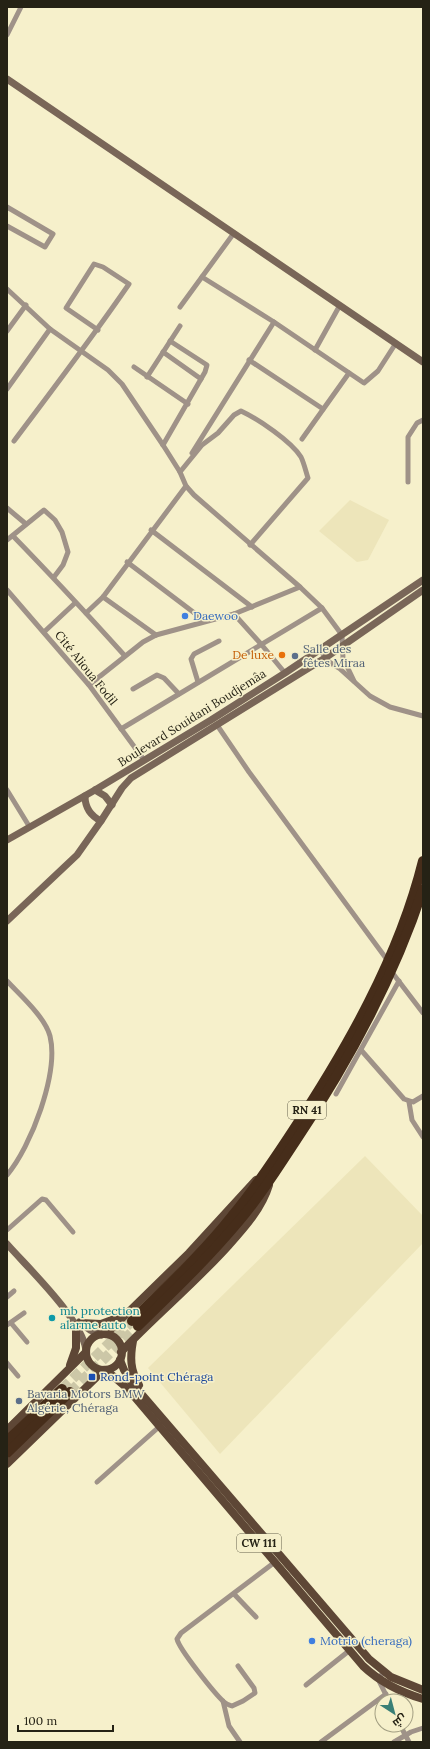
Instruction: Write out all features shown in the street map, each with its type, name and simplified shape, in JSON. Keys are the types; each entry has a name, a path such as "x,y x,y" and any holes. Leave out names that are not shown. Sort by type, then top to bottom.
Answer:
{"highway":[{"name":"RN 41","path":"268,1174 359,1021 388,961 410,904 423,861"},
{"name":"RN 41","path":"131,1321 220,1231 268,1174 337,1077 366,1025 391,971 423,889"},
{"path":"7,1441 66,1390 7,1453"}],"main road":[{"path":"7,79 423,362"},
{"name":"Boulevard Souidani Boudjemâa","path":"7,840 29,826 95,790 285,673 423,580"},
{"name":"Boulevard Souidani Boudjemâa","path":"7,921 68,864 101,821 122,788 131,778 325,658 423,590"},
{"path":"95,790 105,796 112,805"},
{"path":"85,796 88,809 93,816 101,821"},
{"path":"7,1464 105,1370 113,1367 133,1341 209,1266 237,1236 262,1203 268,1174"},
{"path":"7,1244 78,1324 87,1357 93,1367 105,1370"},
{"path":"78,1324 101,1324 131,1321"},
{"path":"7,1430 86,1351 93,1339 131,1321"},
{"path":"78,1324 115,1338 121,1347 120,1356"},
{"path":"66,1371 76,1348 78,1324"},
{"path":"133,1341 131,1357 132,1371 148,1401"},
{"name":"CW 111","path":"120,1356 129,1378 369,1659 384,1672 399,1681 423,1690"},
{"name":"CW 111","path":"105,1370 124,1384 363,1666 378,1679 395,1689 423,1699"}],"street":[{"path":"7,35 21,7"},
{"path":"7,207 53,234 45,247 7,226"},
{"path":"180,307 234,233"},
{"path":"14,441 98,330 129,284 103,266 94,264 66,308 98,330"},
{"path":"202,277 274,322 364,383 378,371 396,343"},
{"path":"7,289 26,304 50,329 108,370 122,384 180,472 186,486 203,504 300,587 322,608 342,635 345,663 354,681"},
{"path":"7,331 26,304"},
{"path":"315,350 340,305"},
{"path":"180,472 274,322"},
{"path":"147,377 180,326"},
{"path":"7,389 50,329"},
{"path":"163,445 188,404 205,372 206,365 170,341"},
{"path":"163,352 201,379"},
{"path":"249,360 323,409"},
{"path":"134,367 188,404"},
{"path":"302,439 349,373"},
{"path":"180,472 202,444 218,433 234,415 242,411 255,418 282,438 301,457 308,478 250,545"},
{"path":"408,482 408,436 417,423 423,420"},
{"path":"86,613 102,597 151,530 186,486"},
{"path":"7,508 26,524"},
{"path":"7,540 44,510 55,520 62,532 68,552 63,565 54,577"},
{"path":"151,530 252,606"},
{"path":"13,536 54,577 75,603 126,656"},
{"path":"127,562 205,621"},
{"path":"89,686 143,642 156,635 234,614 300,587"},
{"name":"Cité Alioua Fodil","path":"7,590 89,686 144,760"},
{"path":"102,597 156,635"},
{"path":"44,632 75,603"},
{"path":"121,729 322,608"},
{"path":"234,614 262,644 285,673"},
{"path":"198,682 191,659 194,654 219,641"},
{"path":"320,650 325,658 380,702 401,711 423,716"},
{"path":"133,689 157,675 164,678 179,694"},
{"path":"217,725 249,772 388,961"},
{"path":"7,790 29,826"},
{"path":"391,971 423,1013"},
{"path":"7,981 44,1022 49,1035 52,1054 46,1088 38,1117 28,1144 16,1164 7,1175"},
{"path":"336,1094 399,981"},
{"path":"361,1050 404,1099 409,1102 416,1102 423,1096"},
{"path":"409,1102 412,1120 423,1137"},
{"path":"7,1230 42,1200 46,1200 73,1232"},
{"path":"7,1297 14,1291"},
{"path":"24,1313 9,1324 27,1342"},
{"path":"7,1364 18,1376"},
{"path":"97,1482 160,1426"},
{"path":"238,1666 254,1688 255,1693 237,1705 230,1705 223,1701 187,1656 177,1639 181,1633 275,1562"},
{"path":"234,1594 256,1618"},
{"path":"306,1685 350,1650"},
{"path":"384,1672 378,1679 385,1693"},
{"path":"223,1701 229,1726 240,1742"},
{"path":"321,1742 374,1703"},
{"path":"394,1742 405,1735 423,1728"},
{"path":"405,1735 409,1742"}],"shaded area":[{"path":"350,500 389,520 368,560 357,562 319,531"},
{"path":"365,1156 423,1216 423,1243 220,1454 148,1368"}],"tunnel":[{"path":"62,1389 132,1321"},
{"path":"70,1392 138,1326"}],"place":[{"name":"Daewoo","path":"185,616"},
{"name":"De luxe","path":"282,655"},
{"name":"Salle des fêtes Miraa","path":"295,656"},
{"name":"mb protection alarme auto","path":"52,1318"},
{"name":"Rond-point Chéraga","path":"92,1377"},
{"name":"Bavaria Motors BMW Algérie, Chéraga","path":"19,1401"},
{"name":"Motrio (cheraga)","path":"312,1641"}]}
